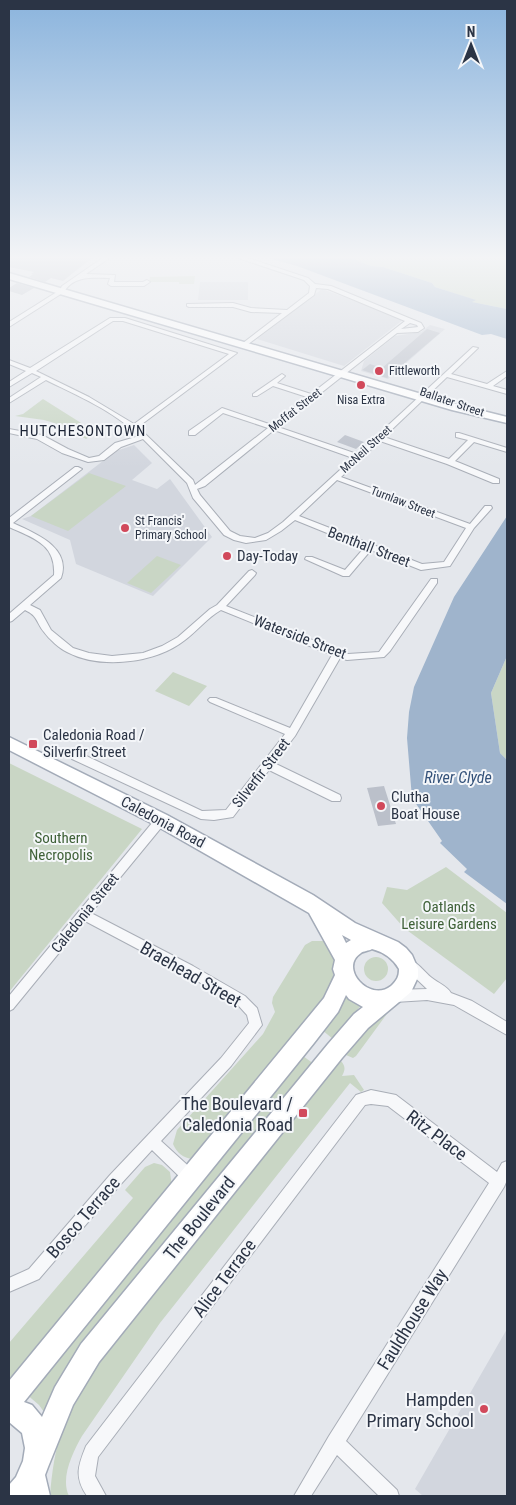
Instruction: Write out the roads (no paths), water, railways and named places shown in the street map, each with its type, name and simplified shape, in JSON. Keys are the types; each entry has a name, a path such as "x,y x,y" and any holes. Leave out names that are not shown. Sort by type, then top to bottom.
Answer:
{"main road":[{"name":"Ballater Street","path":"194,327 424,395 456,408 507,420"},
{"name":"Caledonia Road","path":"9,743 161,820 314,906 348,929 372,941"},
{"name":"Caledonia Road","path":"314,906 331,933 344,968"},
{"path":"372,941 393,947 405,959 408,972 406,981 402,990 392,997 379,1000 367,998 349,986 344,968 355,946 372,941"},
{"name":"The Boulevard","path":"9,1399 22,1386 331,1005 344,968"},
{"name":"The Boulevard","path":"31,1482 64,1396 90,1353 335,1051 372,1010 392,997"},
{"path":"9,1409 21,1413 30,1421 36,1432 38,1445 31,1482"}],"street":[{"path":"9,385 97,327"},
{"path":"134,427 234,353 147,327"},
{"path":"247,342 267,327"},
{"name":"Moffat Street","path":"194,488 202,484 401,327"},
{"name":"Moffat Street","path":"397,331 418,330 421,327"},
{"name":"McNeil Street","path":"194,488 196,496 227,533 233,537 251,540 270,537 294,517 475,348"},
{"path":"9,362 46,377 110,411 134,427 194,488"},
{"path":"489,386 507,373"},
{"path":"446,375 507,392"},
{"path":"255,395 282,376"},
{"path":"9,401 46,377"},
{"path":"272,383 312,397"},
{"path":"192,433 222,410 357,458"},
{"path":"9,431 39,437 65,451 88,460 101,458 118,445 142,437"},
{"path":"459,435 507,450"},
{"path":"379,438 450,462 496,481"},
{"path":"450,462 473,439"},
{"path":"9,619 58,576 60,566 58,556 46,544 9,523 78,469"},
{"name":"Turnlaw Street","path":"336,477 471,527"},
{"path":"471,527 488,508"},
{"name":"Benthall Street","path":"294,517 421,567 446,564 471,527"},
{"path":"308,560 346,574 370,548"},
{"path":"24,606 40,615 48,632 63,645 88,656 112,659 133,658 157,652 173,644 220,607 252,572"},
{"name":"Waterside Street","path":"220,607 338,653 356,658 371,657 383,653 434,581"},
{"name":"Silverfir Street","path":"76,756 201,815 229,814 292,733 338,653"},
{"path":"213,700 292,733"},
{"path":"268,765 336,798"},
{"name":"Caledonia Street","path":"9,1005 161,820"},
{"name":"Braehead Street","path":"84,915 190,970 241,1000 253,1012 255,1018 256,1025 252,1031 152,1141"},
{"path":"405,959 427,982 450,997 476,1009 507,1029"},
{"path":"392,997 420,994 450,997"},
{"name":"Ritz Place","path":"371,1097 391,1100 499,1182"},
{"name":"Alice Terrace","path":"98,1496 87,1484 86,1468 92,1452 347,1117 361,1100 371,1097"},
{"path":"152,1141 190,1177"},
{"name":"Bosco Terrace","path":"9,1285 34,1274 115,1180 152,1141"},
{"name":"Fauldhouse Way","path":"302,1496 507,1168"},
{"path":"335,1442 391,1496"}],"water":[{"path":"461,327 507,327 507,339 491,334 482,335"},
{"name":"River Clyde","path":"507,516 507,656 491,693 500,753 507,760 507,904 464,872 467,869 440,843 442,841 412,798 407,738 409,712 414,687 454,597"}],"place":[{"name":"Fittleworth","path":"379,371"},
{"name":"Nisa Extra","path":"361,385"},
{"name":"St Francis' Primary School","path":"125,528"},
{"name":"Day-Today","path":"227,556"},
{"name":"Caledonia Road / Silverfir Street","path":"33,744"},
{"name":"Clutha Boat House","path":"381,806"},
{"name":"The Boulevard / Caledonia Road","path":"303,1113"},
{"name":"Hampden Primary School","path":"484,1409"}],"district":[{"name":"HUTCHESONTOWN","path":"83,431"}],"park label":[{"name":"Southern Necropolis","path":"61,846"},
{"name":"Oatlands Leisure Gardens","path":"449,916"}]}
